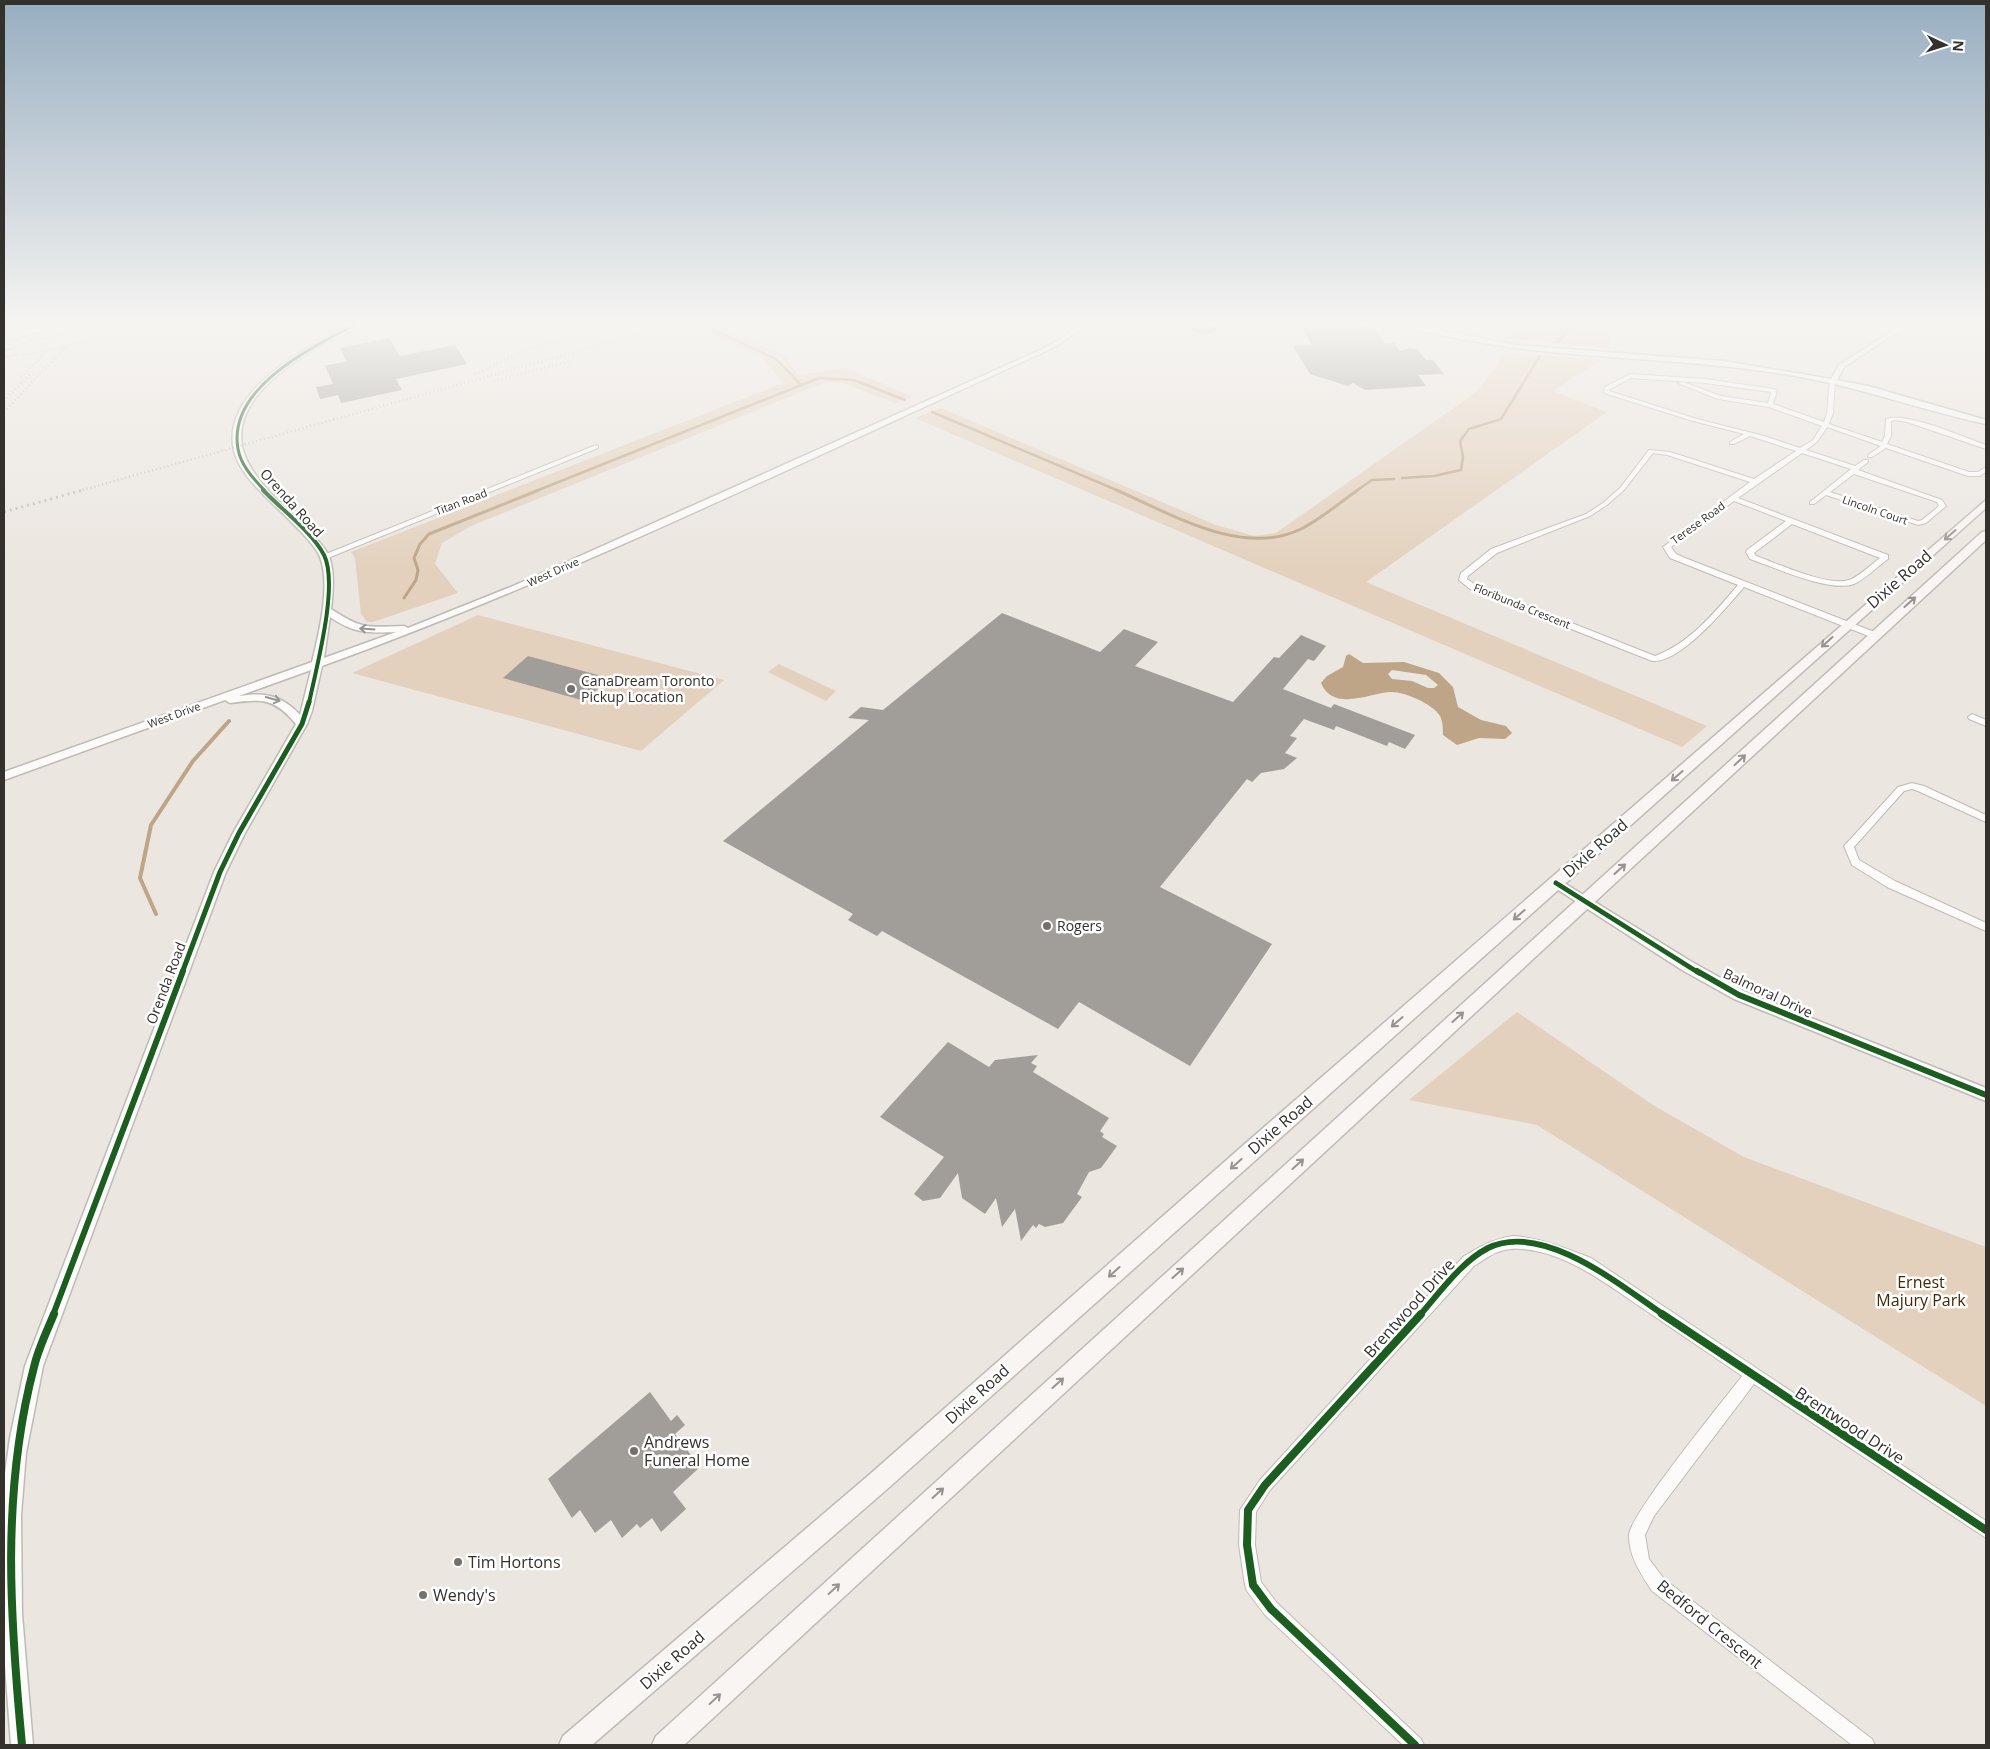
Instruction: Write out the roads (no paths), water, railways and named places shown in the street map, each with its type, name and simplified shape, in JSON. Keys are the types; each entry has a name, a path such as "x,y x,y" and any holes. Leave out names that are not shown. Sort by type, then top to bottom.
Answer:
{"main road":[{"name":"Dixie Road","path":"572,1745 877,1483 1986,503"},
{"name":"Dixie Road","path":"664,1745 1986,534"}],"street":[{"name":"Orenda Road","path":"22,1745 14,1664 10,1546 14,1472 34,1366 220,872 236,839 302,724 307,711 326,610 328,581 325,556 248,471 238,450 237,433 240,418 247,406"},
{"name":"West Drive","path":"4,776 414,629 573,563 921,406"},
{"name":"Lincoln Court","path":"1650,406 1800,450 1940,501 1943,506 1924,522 1918,523 1825,493"},
{"path":"1772,406 1968,474 1980,474 1986,469"},
{"name":"Terese Road","path":"1831,406 1826,424 1815,441 1667,547 1673,556 1874,635"},
{"path":"1928,406 1986,422"},
{"path":"1943,406 1986,416"},
{"path":"1884,445 1888,436 1888,420 1895,418 1908,420 1986,447"},
{"path":"1732,443 1749,434"},
{"name":"Lincoln Court","path":"1812,503 1884,445"},
{"name":"Titan Road","path":"325,556 596,448"},
{"name":"Floribunda Crescent","path":"1743,584 1711,622 1665,656 1655,659 1473,587 1463,580 1464,575 1494,551 1588,514 1605,504 1622,489 1651,451 1668,453 1756,482"},
{"path":"1733,498 1885,557 1852,582 1846,584 1810,576 1754,556 1750,552 1791,521"},
{"path":"326,610 350,626 364,630 414,629"},
{"path":"208,703 269,697 282,702 302,724"},
{"path":"1972,717 1986,723"},
{"path":"1986,819 1921,788 1912,786 1901,789 1849,846 1855,862 1869,871 1891,884 1986,927"},
{"name":"Balmoral Drive","path":"1556,883 1687,966 1739,995 1986,1095"},
{"name":"Brentwood Drive","path":"1415,1745 1271,1609 1253,1585 1247,1545 1248,1510 1264,1485 1469,1261 1490,1248 1525,1243 1556,1251 1586,1263 1752,1376 1986,1530"},
{"name":"Bedford Crescent","path":"1752,1376 1649,1511 1637,1534 1642,1562 1658,1585 1866,1745"}],"waterway":[{"path":"536,491 750,406"},
{"path":"1402,478 1434,476 1461,470 1463,457 1460,441 1469,429 1501,419 1509,406"},
{"path":"932,412 1119,491"},
{"path":"1356,491 1372,480 1394,479"},
{"path":"404,598 416,580 418,570 414,558 420,544 429,534 539,490"},
{"path":"1116,490 1207,529 1255,538 1278,537 1301,529 1323,516 1358,490"},
{"path":"156,914 140,878 151,825 193,761 229,721"}],"railway":[{"path":"4,412 10,406"},
{"path":"79,491 384,406"},
{"path":"4,512 83,490"}],"place":[{"name":"CanaDream Toronto Pickup Location","path":"571,689"},
{"name":"Rogers","path":"1047,926"},
{"name":"Andrews Funeral Home","path":"634,1451"},
{"name":"Tim Hortons","path":"458,1562"},
{"name":"Wendy's","path":"423,1595"}],"park label":[{"name":"Ernest Majury Park","path":"1921,1291"}]}
